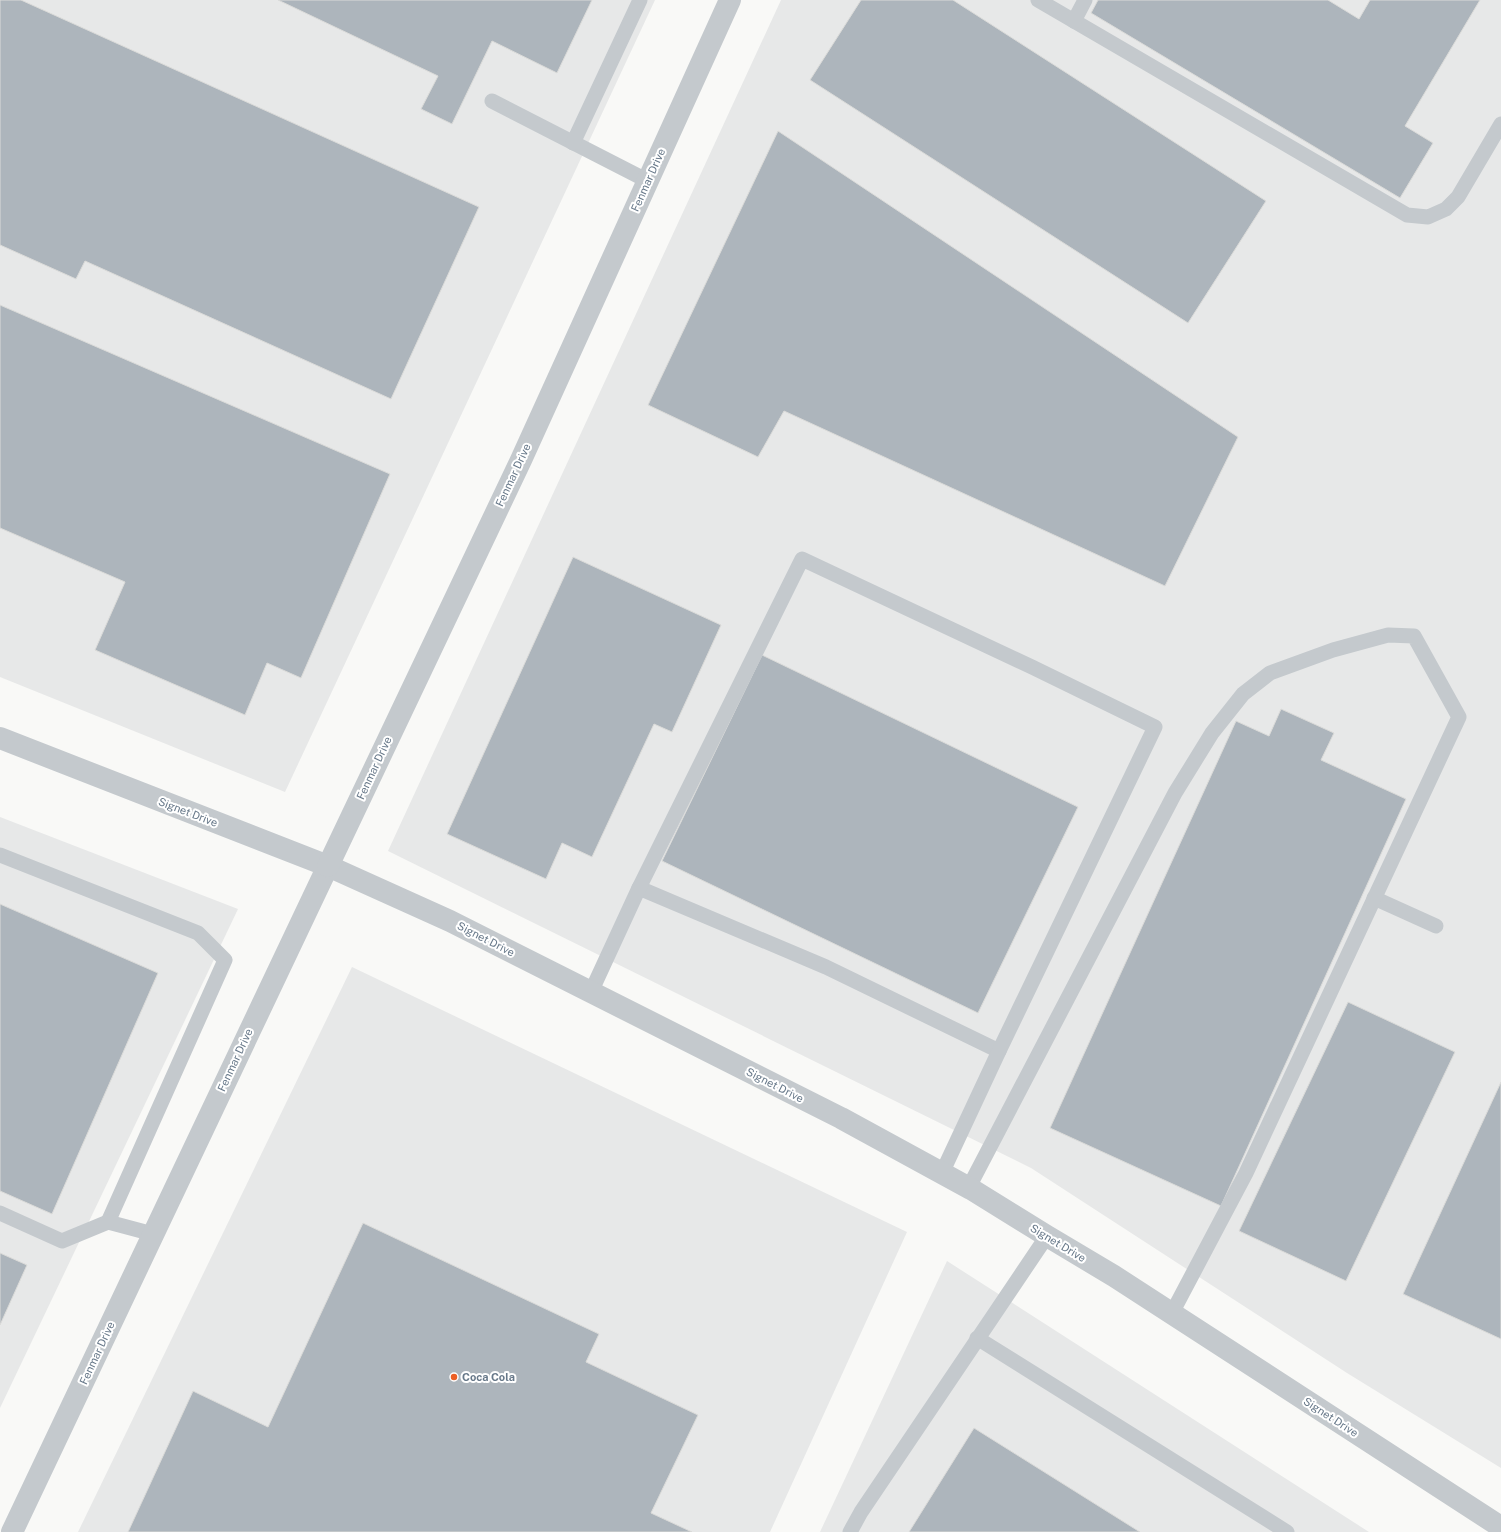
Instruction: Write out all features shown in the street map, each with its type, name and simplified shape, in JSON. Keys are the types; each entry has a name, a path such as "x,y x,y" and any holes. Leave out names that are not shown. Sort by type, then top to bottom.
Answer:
{"street":[{"name":"Fenmar Drive","path":"12,1532 521,460 730,0"},
{"name":"Signet Drive","path":"0,738 328,866 450,921 841,1118 969,1187 1114,1276 1501,1527"}],"lane":[{"path":"573,143 640,0"},
{"path":"1038,0 1407,214 1428,217 1446,209 1458,198 1501,124"},
{"path":"1074,21 1085,0"},
{"path":"492,101 648,181"},
{"path":"591,992 639,888 802,559 1032,667 1155,727 942,1173"},
{"path":"969,1187 1175,793 1212,733 1228,712 1243,694 1270,673 1333,650 1388,635 1414,636 1459,717 1246,1173 1172,1313"},
{"path":"0,855 198,933 225,960 108,1222"},
{"path":"639,888 826,967 999,1051"},
{"path":"1374,898 1436,926"},
{"path":"0,1213 62,1241 108,1222 153,1234"},
{"path":"850,1532 861,1512 1047,1236"},
{"path":"977,1338 1287,1532"}],"shaded area":[{"path":"0,0 655,0 285,792 0,677"},
{"path":"781,0 1501,0 1501,1468 1347,1373 1031,1168 388,851"},
{"path":"0,817 238,909 0,1408"},
{"path":"352,967 907,1232 770,1532 78,1532"},
{"path":"947,1261 1369,1532 820,1532"}],"building":[{"path":"0,0 21,0 479,207 391,399 85,261 76,279 0,245"},
{"path":"278,0 592,0 557,73 492,41 452,124 421,109 438,76"},
{"path":"861,0 953,0 1266,201 1188,323 810,80"},
{"path":"1098,0 1328,0 1359,19 1370,0 1480,0 1405,126 1433,143 1400,198 1091,13"},
{"path":"778,131 1238,437 1165,586 784,411 758,457 648,405"},
{"path":"0,305 390,474 301,678 267,663 245,715 95,650 125,582 0,528"},
{"path":"573,557 721,625 672,732 654,724 592,857 562,843 546,879 447,834"},
{"path":"762,655 1078,807 978,1013 662,861"},
{"path":"1281,709 1334,733 1321,760 1406,799 1221,1206 1050,1128 1236,721 1269,736"},
{"path":"0,904 158,973 52,1214 0,1191"},
{"path":"1348,1002 1455,1052 1346,1281 1239,1231"},
{"path":"1501,1082 1501,1339 1403,1294"},
{"name":"Coca Cola","path":"363,1223 599,1334 586,1362 698,1415 651,1513 692,1532 128,1532 193,1391 268,1427"},
{"path":"0,1253 27,1265 0,1325"},
{"path":"974,1428 1140,1532 909,1532"}],"place":[{"name":"Coca Cola","path":"454,1377"}]}
